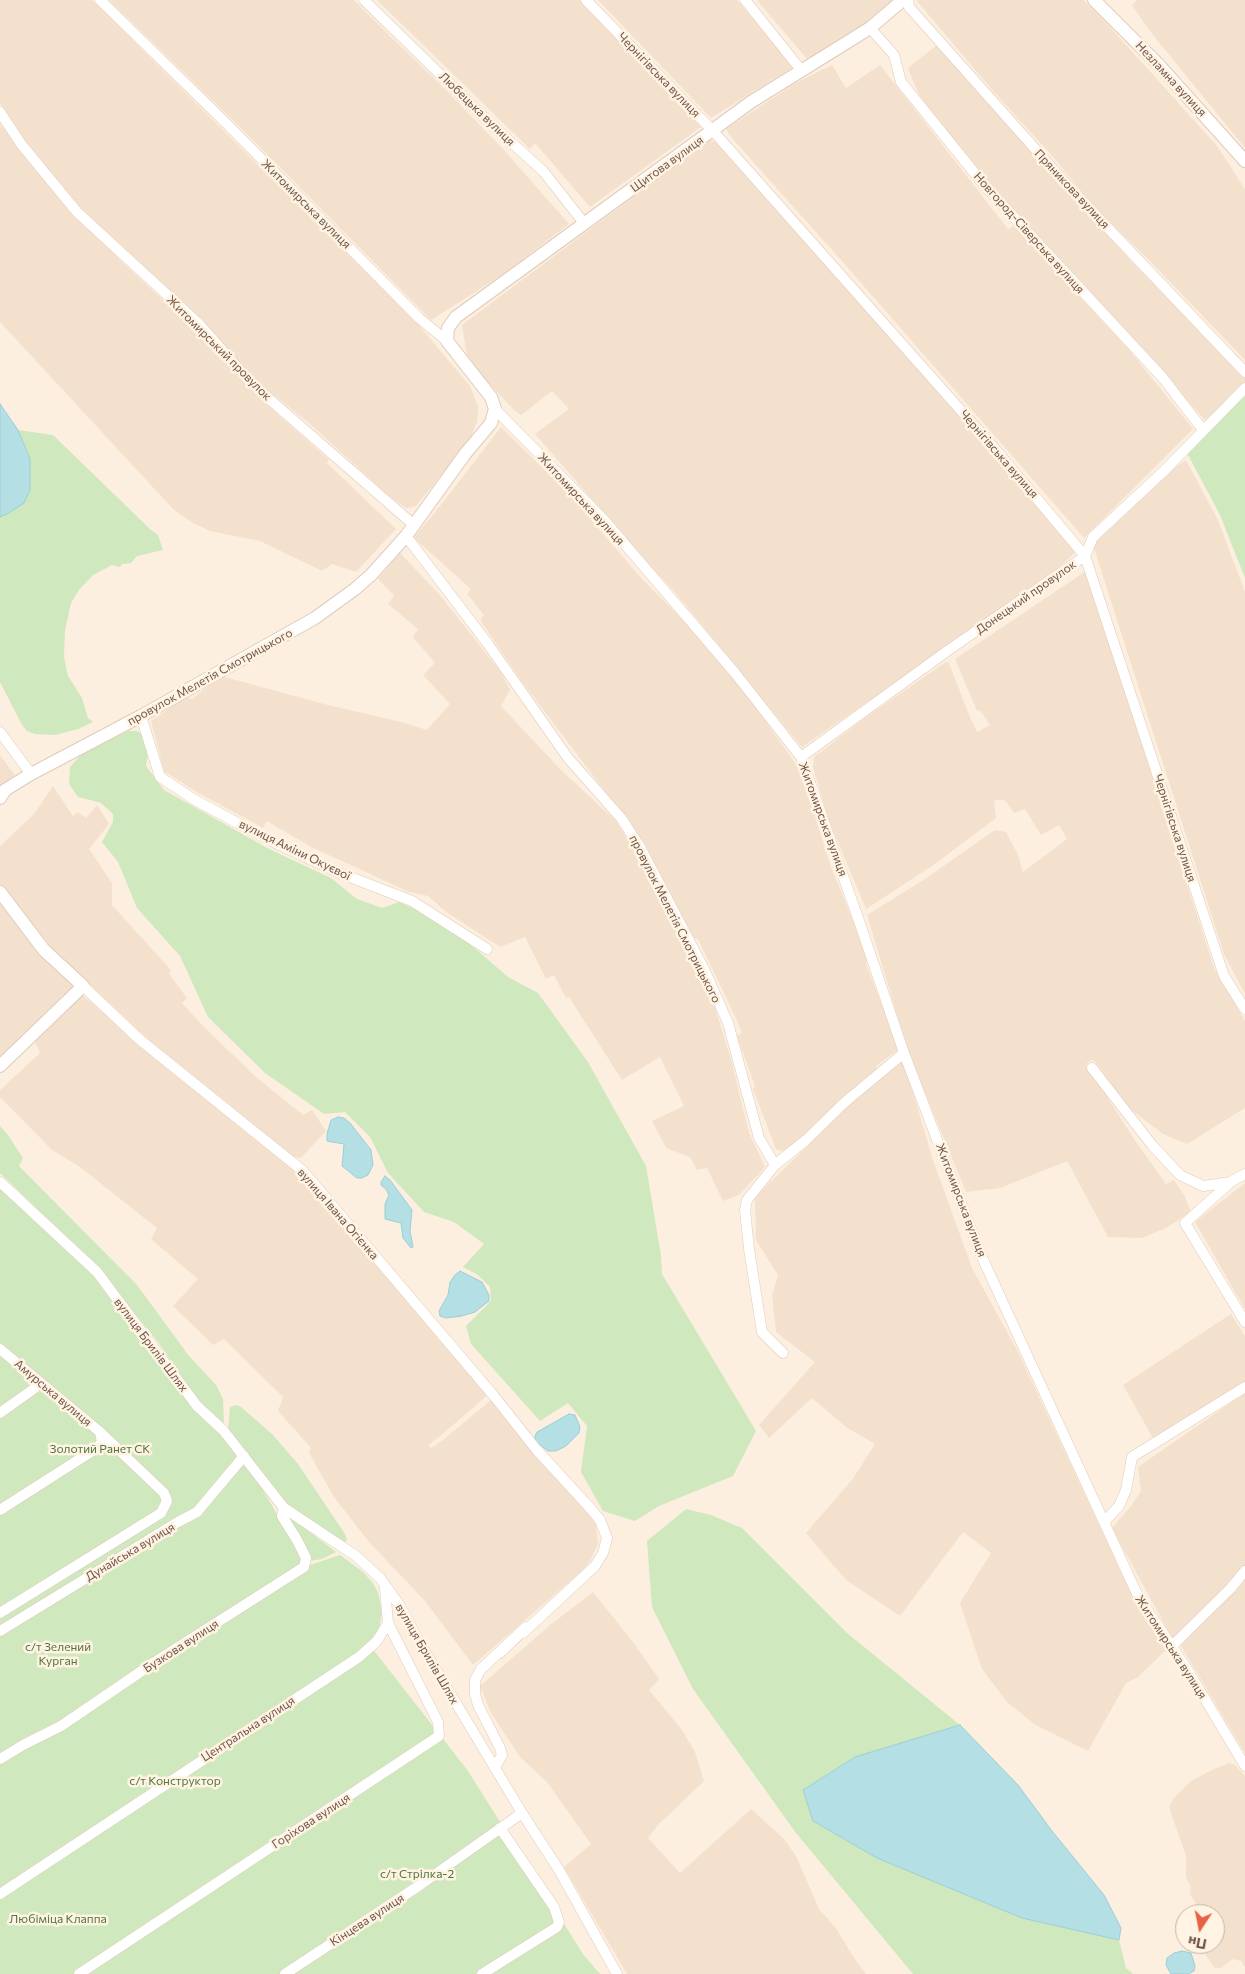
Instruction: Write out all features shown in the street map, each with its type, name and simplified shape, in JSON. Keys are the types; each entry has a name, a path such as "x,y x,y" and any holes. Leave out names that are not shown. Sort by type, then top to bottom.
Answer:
{"street":[{"name":"Житомирська вулиця","path":"100,0 226,123 419,318 447,340 491,396 495,409 605,521 735,673 801,757 904,1053 982,1255 1138,1596 1172,1646 1245,1766"},
{"name":"Любецька вулиця","path":"364,0 492,125 543,171 584,223"},
{"name":"Чернігівська вулиця","path":"586,0 713,131 996,450 1085,556 1224,976 1245,1009"},
{"path":"745,0 801,70"},
{"name":"Щитова вулиця","path":"447,340 448,328 456,317 751,102 870,28 903,0"},
{"name":"Пряникова вулиця","path":"908,0 909,7 1070,188 1245,372"},
{"name":"Незламна вулиця","path":"1094,0 1158,64 1245,161"},
{"name":"Новгород-Сіверська вулиця","path":"870,28 894,55 901,82 985,186 1162,378 1202,430"},
{"name":"Житомирський провулок","path":"0,112 21,144 77,212 200,324 252,384 410,531"},
{"name":"Донецький провулок","path":"801,757 950,649 1085,556 1093,537 1164,471 1245,388"},
{"name":"провулок Мелетія Смотрицького","path":"0,798 6,790 31,774 141,716 315,618 366,579 410,531 490,424 495,409"},
{"name":"провулок Мелетія Смотрицького","path":"410,531 568,758 621,818 640,847 704,969 728,1022 759,1138 775,1165"},
{"name":"вулиця Аміни Окуєвої","path":"141,716 160,777 196,800 271,840 337,872 412,901 487,949"},
{"path":"0,732 31,774"},
{"name":"вулиця Івана Огієнка","path":"0,892 44,950 139,1039 303,1171 536,1448 592,1509 600,1520 607,1538 599,1558"},
{"path":"0,1066 83,986"},
{"path":"783,1353 762,1332 749,1249 745,1210 747,1200 775,1165 806,1140 844,1102 904,1053"},
{"path":"1092,1068 1152,1145 1180,1175 1203,1186 1232,1182"},
{"path":"1245,1174 1232,1182 1185,1223 1245,1322"},
{"name":"вулиця Брилів Шлях","path":"0,1182 97,1272 197,1406 223,1430 284,1508 356,1556 380,1578 400,1606 440,1677 522,1813 559,1870 618,1974"},
{"path":"1203,1186 1206,1204"},
{"name":"Амурська вулиця","path":"0,1349 100,1432 164,1493 167,1501"},
{"path":"0,1413 35,1388 34,1377"},
{"path":"1105,1521 1119,1506 1126,1490 1132,1457 1245,1387"},
{"path":"0,1510 97,1448 102,1439 100,1432"},
{"name":"Дунайська вулиця","path":"0,1631 197,1512 244,1456"},
{"name":"Дунайська вулиця","path":"0,1613 161,1513 167,1501"},
{"name":"Бузкова вулиця","path":"0,1759 61,1726 155,1662 304,1567 306,1558 298,1540 282,1516 284,1508"},
{"path":"599,1558 595,1566 524,1633 594,1564 599,1558"},
{"path":"599,1558 500,1653 599,1558"},
{"path":"495,1767 502,1755 478,1705 475,1694 477,1674 599,1558"},
{"path":"1172,1646 1231,1588 1245,1571"},
{"path":"385,1587 388,1624"},
{"name":"Центральна вулиця","path":"0,1894 358,1657 378,1641 388,1624"},
{"name":"Горіхова вулиця","path":"79,1974 439,1736 438,1722 388,1624"},
{"name":"Кінцева вулиця","path":"285,1974 420,1885 522,1813"},
{"path":"482,1974 556,1927 559,1922 554,1907 500,1828"}],"shaded area":[{"path":"0,0 92,0 417,323 470,386 478,407 477,422 469,441 416,506 406,508 389,496 310,424 255,380 206,324 81,209 35,156 0,103"},
{"path":"109,0 354,0 503,149 569,224 502,275 431,320 246,133"},
{"path":"377,0 581,0 701,127 590,207 535,143 530,149"},
{"path":"598,0 737,0 793,67 711,118"},
{"path":"757,0 893,0 861,27 807,59"},
{"path":"916,0 1083,0 1098,14 1217,146 1245,189 1245,360 1148,259 1092,205 1054,158 994,92"},
{"path":"1137,0 1245,0 1245,148 1149,30 1132,5"},
{"path":"937,45 1131,261 1245,377 1245,385 1205,420 1088,289 994,189 919,95 908,68"},
{"path":"832,65 846,88 880,65 1008,229 1014,226 1130,351 1193,429 1084,538 730,136 726,129 794,84"},
{"path":"0,124 74,212 120,260 191,326 249,389 329,460 327,463 396,529 356,572 332,564 322,571 260,541 210,531 193,523 174,510 0,322"},
{"path":"709,140 724,145 1006,471 1057,526 1076,552 1048,577 802,747 674,591 535,434 569,409 552,391 521,415 514,410 467,356 462,325"},
{"path":"501,427 570,495 642,579 695,632 752,702 798,767 830,864 860,938 867,960 866,964 899,1049 876,1066 877,1070 810,1132 786,1150 776,1149 753,1089 755,1086 737,1036 742,1032 725,995 698,939 693,938 628,818 626,819 523,683 480,620 484,615 467,594 471,589 414,538"},
{"path":"1186,460 1218,520 1245,592 1245,994 1224,954 1093,545 1173,469"},
{"path":"400,553 439,594 500,671 510,690 501,706 561,770 617,822 678,925 710,992 731,1059 749,1133 765,1167 739,1195 723,1201 707,1168 697,1170 690,1157 666,1148 652,1121 684,1106 660,1057 622,1080 569,997 566,998 554,975 546,979 525,937 500,947 446,912 428,896 409,892 311,847 267,821 263,828 195,791 164,771 151,721 170,708 182,695 192,699 214,682 225,677 427,730 450,704 423,675 435,663 413,637 418,629 388,604 394,595 378,579"},
{"path":"1086,571 1214,968 1245,1021 1245,1108 1187,1144 1163,1134 1129,1108 1093,1059 1086,1064 1132,1136 1166,1184 1174,1180 1184,1195 1191,1212 1166,1228 1142,1238 1108,1237 1067,1161 1000,1188 966,1192 908,1051 867,915 922,881 995,830 1006,832 1018,855 1023,872 1067,839 1059,825 1041,835 1025,809 1014,813 1005,800 994,800 996,818 935,864 866,909 829,821 813,768 814,757 862,720 946,662 949,663 977,732 990,725 980,710 977,711 955,659"},
{"path":"0,755 15,778 0,790"},
{"path":"53,786 73,816 78,812 86,818 97,805 109,824 89,849 112,883 112,905 171,970 169,974 187,998 182,1003 256,1077 303,1115 312,1110 326,1131 301,1158 291,1156 167,1057 56,953 0,884 0,846 34,814"},
{"path":"0,899 75,986 0,1059"},
{"path":"82,995 296,1171 437,1334 436,1337 489,1394 428,1445 431,1448 443,1440 491,1400 587,1507 596,1526 598,1544 584,1569 473,1665 425,1601 369,1542 334,1497 309,1453 311,1448 278,1411 283,1397 224,1339 213,1345 173,1306 198,1279 151,1239 157,1228 80,1167 52,1150 0,1097 0,1090 40,1053 35,1042"},
{"path":"903,1059 933,1160 972,1268 1017,1350 1128,1587 1166,1650 1137,1678 1126,1683 1088,1751 1034,1724 1007,1702 982,1669 960,1603 991,1553 963,1532 900,1616 846,1580 806,1533 852,1480 875,1444 846,1427 812,1398 769,1438 759,1425 815,1362 776,1332 772,1295 778,1275 756,1240 755,1197 886,1070"},
{"path":"1245,1183 1245,1309 1195,1222"},
{"path":"1231,1314 1245,1336 1245,1382 1154,1440 1123,1385"},
{"path":"1245,1393 1245,1568 1179,1635 1172,1638 1112,1528 1141,1491 1138,1467"},
{"path":"1245,1578 1245,1753 1181,1646 1207,1614"},
{"path":"593,1592 633,1642 659,1679 649,1690 682,1730 695,1752 704,1781 657,1826 648,1838 680,1873 751,1809 784,1839 796,1856 819,1909 836,1928 866,1974 627,1974 564,1867 591,1844 547,1782 520,1757 491,1713 480,1686 549,1626"},
{"path":"1229,1763 1235,1765 1245,1776 1245,1967 1241,1961 1232,1959 1221,1968 1215,1968 1205,1954 1225,1954 1225,1904 1196,1904 1190,1894 1191,1887 1186,1877 1186,1856 1169,1807 1174,1798 1191,1781"}],"green space":[{"path":"1245,396 1245,578 1220,515 1186,451"},
{"path":"18,430 53,435 158,535 163,550 137,556 131,563 122,564 120,567 112,565 93,575 79,590 71,603 65,631 64,657 68,676 82,698 88,718 93,722 78,729 55,735 35,734 27,731 0,682 0,517 7,514 30,490 30,459"},
{"path":"128,731 137,731 145,737 149,745 146,766 164,790 269,849 331,878 357,899 382,908 399,902 432,917 470,944 508,977 538,993 588,1062 646,1166 661,1256 662,1274 756,1431 733,1476 659,1506 635,1521 603,1511 581,1472 587,1426 568,1403 540,1421 471,1344 466,1326 491,1301 490,1287 478,1275 463,1267 484,1244 454,1222 424,1212 388,1173 370,1137 345,1112 324,1114 265,1073 208,1017 180,956 137,908 118,862 102,842 113,822 113,814 101,803 78,797 69,784 70,767 81,755"},
{"path":"0,1126 23,1158 19,1166 137,1285 189,1356 216,1385 223,1399 224,1422 221,1424 201,1407 158,1342 100,1272 0,1173"},
{"path":"0,1186 96,1276 205,1418 252,1471 307,1566 340,1555 363,1572 372,1582 378,1592 382,1613 379,1629 368,1643 468,1771 583,1954 600,1974 0,1974"},
{"path":"236,1405 241,1407 273,1435 298,1464 345,1534 347,1540 344,1543 285,1503 228,1432 230,1407"},
{"path":"686,1509 711,1515 742,1528 847,1633 960,1725 855,1757 803,1790 813,1821 877,1858 1022,1918 1119,1940 1126,1968 1133,1974 913,1974 796,1833 693,1689 652,1607 647,1541"},
{"path":"285,1516 293,1519 336,1552 322,1559 310,1561"}],"water":[{"path":"0,404 18,430 30,459 30,490 24,503 0,517"},
{"path":"338,1117 344,1118 350,1123 371,1150 373,1165 368,1175 362,1178 357,1178 342,1166 344,1144 327,1141 331,1120"},
{"path":"385,1176 412,1210 410,1231 413,1247 411,1248 403,1238 401,1223 385,1219 385,1204 389,1195 381,1185 381,1182"},
{"path":"460,1271 482,1282 489,1295 489,1301 475,1312 462,1316 446,1318 440,1316 439,1311 448,1295 450,1282"},
{"path":"569,1414 575,1415 580,1427 579,1433 566,1446 556,1451 548,1451 535,1441 537,1432"},
{"path":"960,1725 1018,1785 1052,1831 1104,1895 1121,1928 1119,1940 1022,1918 877,1858 813,1821 803,1790 855,1757"},
{"path":"1174,1953 1191,1954 1195,1966 1194,1971 1188,1974 1171,1974 1166,1965 1167,1958"}],"park label":[{"name":"Золотий Ранет СК","path":"100,1449"},
{"name":"с/т Зелений Курган","path":"58,1654"},
{"name":"с/т Конструктор","path":"175,1781"},
{"name":"с/т Стрілка-2","path":"417,1874"},
{"name":"Любіміца Клаппа","path":"58,1919"}]}
